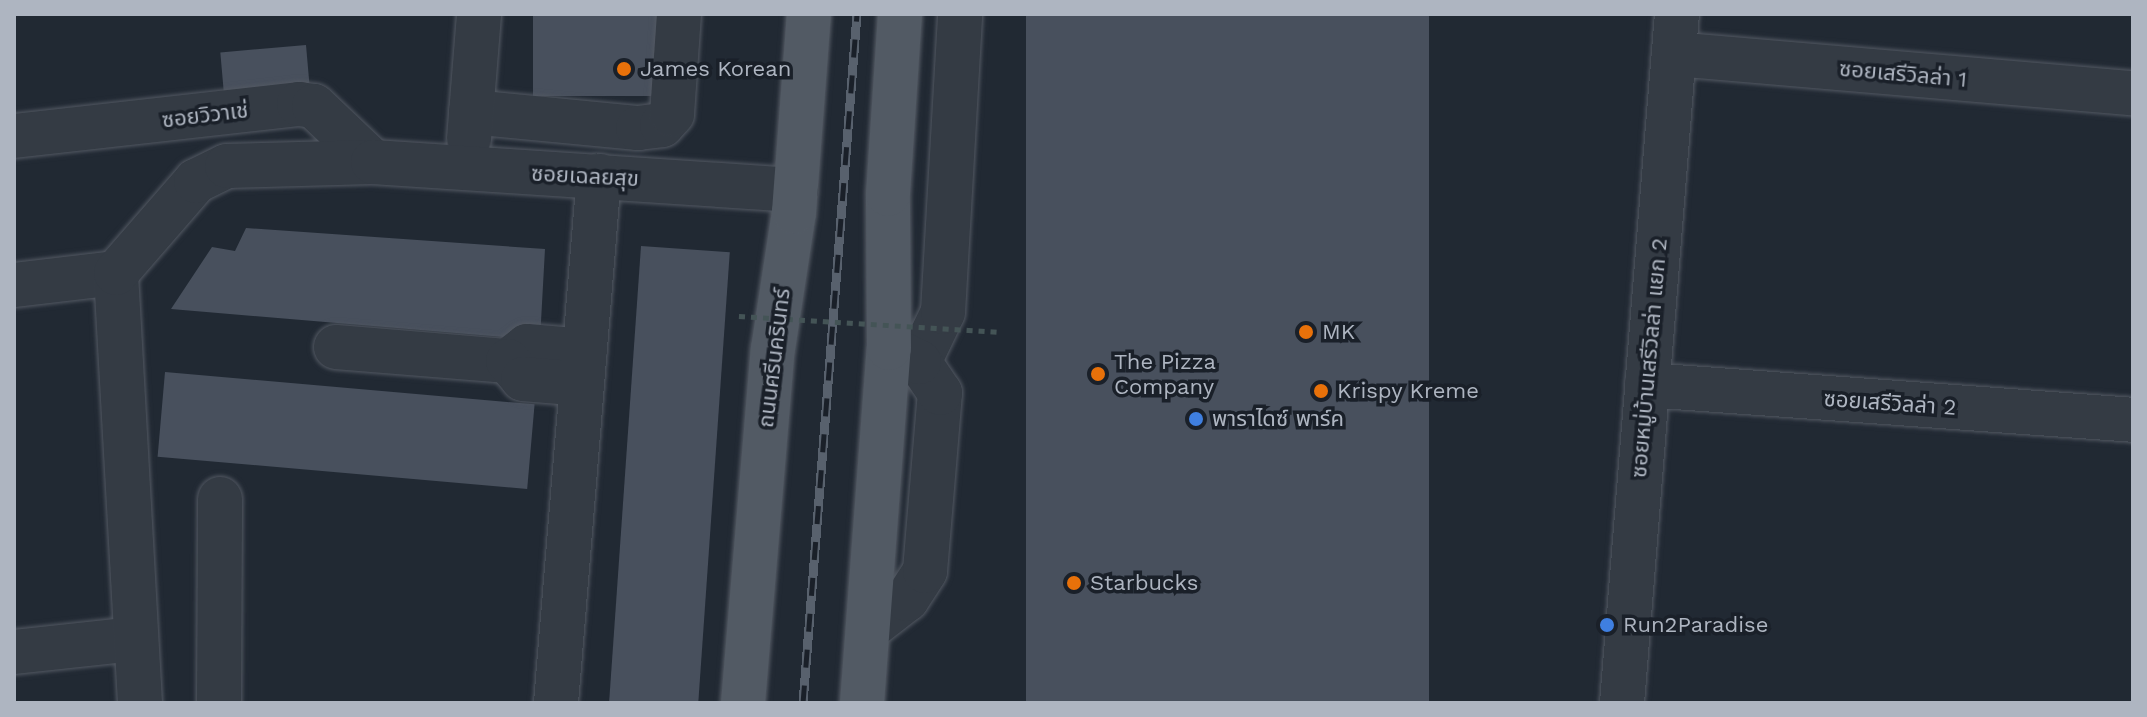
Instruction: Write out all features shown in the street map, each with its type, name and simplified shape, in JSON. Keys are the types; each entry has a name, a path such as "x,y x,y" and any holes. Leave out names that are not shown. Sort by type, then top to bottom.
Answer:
{"main road":[{"name":"ถนนศรีนครินทร์","path":"761,702 773,349 795,201 809,14"},
{"path":"833,703 863,347 888,194 900,14"},
{"path":"862,703 868,629 904,355 888,194"}],"street":[{"path":"467,169 479,14"},
{"path":"471,112 638,128 662,125 672,114 679,14"},
{"path":"904,355 943,312 960,14"},
{"name":"ซอยเสรีวิลล่า 1","path":"1675,34 2133,93"},
{"name":"ซอยหมู่บ้านเสรีวิลล่า แยก 2","path":"1622,703 1675,34"},
{"name":"ซอยวิวาเช่","path":"14,136 299,104 314,106 373,162"},
{"name":"ซอยเฉลยสุข","path":"116,273 196,181 227,166 373,162 599,176 795,201"},
{"path":"556,703 599,176"},
{"path":"14,285 116,273 134,639 140,703"},
{"path":"336,347 508,361 527,346 584,368"},
{"name":"ซอยเสรีวิลล่า 2","path":"1647,385 2133,420"},
{"path":"219,703 220,499"},
{"path":"14,652 134,639"}],"path":[{"path":"739,316 1002,332"}],"building":[{"path":"533,14 666,14 666,96 533,96"},
{"name":"พาราไดซ์ พาร์ค","path":"1026,14 1429,14 1429,703 1026,703"},
{"path":"306,45 311,98 225,105 220,52"},
{"path":"246,228 545,249 540,340 171,309 212,247 235,251"},
{"path":"641,246 730,252 698,703 609,703"},
{"path":"165,372 535,404 527,489 158,457"}],"railway":[{"path":"803,703 857,14"}],"place":[{"name":"James Korean","path":"624,69"},
{"name":"MK","path":"1306,332"},
{"name":"The Pizza Company","path":"1098,374"},
{"name":"Krispy Kreme","path":"1321,391"},
{"name":"พาราไดซ์ พาร์ค","path":"1196,419"},
{"name":"Starbucks","path":"1074,583"},
{"name":"Run2Paradise","path":"1607,625"}]}
